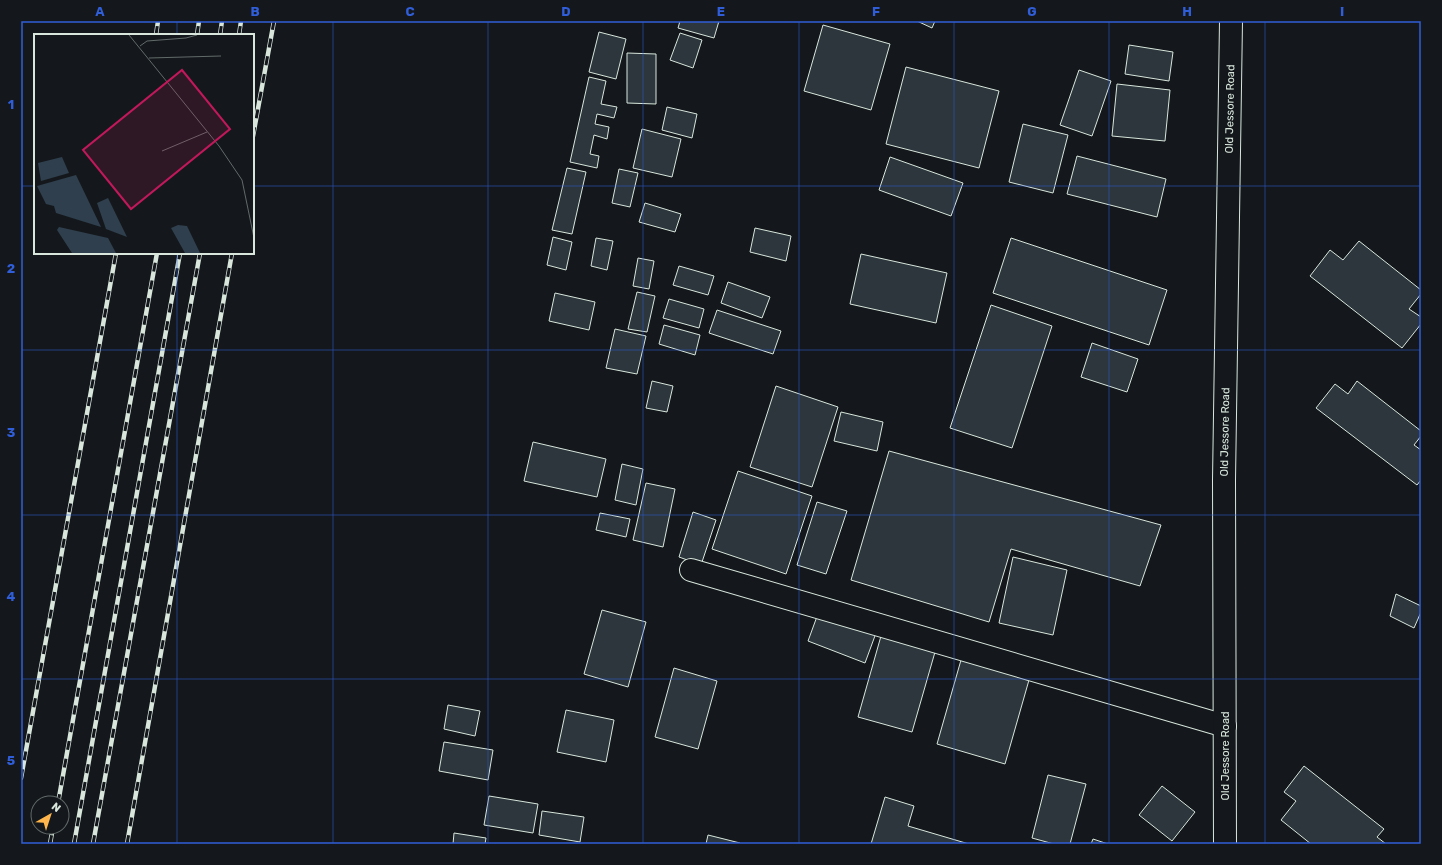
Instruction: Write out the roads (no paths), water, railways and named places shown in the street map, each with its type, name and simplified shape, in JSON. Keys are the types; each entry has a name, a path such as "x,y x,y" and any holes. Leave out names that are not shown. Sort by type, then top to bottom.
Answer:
{"main road":[{"name":"Old Jessore Road","path":"1226,844 1224,480 1231,21"},
{"path":"690,570 1225,726"}],"railway":[{"path":"156,34 158,21"},
{"path":"197,34 199,21"},
{"path":"220,34 222,21"},
{"path":"239,34 241,21"},
{"path":"254,131 274,21"},
{"path":"21,778 116,254"},
{"path":"59,795 157,254"},
{"path":"74,844 180,254"},
{"path":"93,844 200,254"},
{"path":"127,844 232,254"},
{"path":"50,844 52,835"}]}
